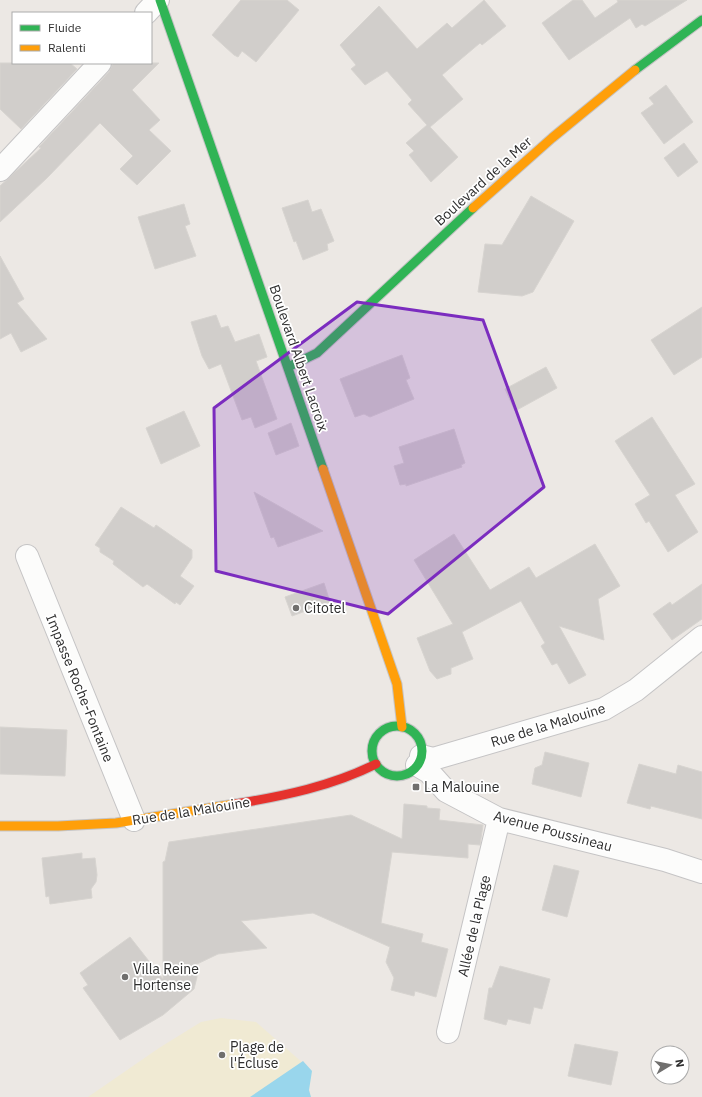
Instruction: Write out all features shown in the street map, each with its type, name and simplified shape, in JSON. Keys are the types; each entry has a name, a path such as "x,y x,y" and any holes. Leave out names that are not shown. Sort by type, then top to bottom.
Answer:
{"street":[{"path":"147,12 159,0"},
{"name":"Boulevard Albert Lacroix","path":"159,0 398,684 402,727"},
{"name":"Boulevard de la Mer","path":"288,367 317,353 530,156 661,49 702,20"},
{"path":"0,170 99,64"},
{"name":"Impasse Roche-Fontaine","path":"27,556 134,820"},
{"name":"Rue de la Malouine","path":"419,760 434,759 604,709 636,690 702,637"},
{"path":"393,726 402,727 415,734 421,748 419,760 406,774 399,775 385,773 376,764 372,748 379,733 393,726"},
{"name":"Avenue Poussineau","path":"419,760 446,791 499,819 664,860 702,872"},
{"name":"Rue de la Malouine","path":"0,826 116,823 275,797 326,784 367,770 376,764"},
{"name":"Allée de la Plage","path":"448,1032 499,819"}],"highlighted area":[{"path":"357,302 483,320 544,487 388,614 216,571 214,408"}],"sand":[{"name":"Plage de l'Écluse","path":"221,1018 256,1022 312,1071 309,1090 311,1097 88,1097 159,1048 201,1022"}],"water":[{"path":"303,1061 312,1071 309,1090 311,1097 250,1097"}],"building":[{"path":"241,0 287,0 299,10 256,62 242,51 238,57 234,55 212,35"},
{"path":"484,0 506,26 482,45 480,43 442,75 463,99 430,127 458,157 431,182 409,155 414,151 406,143 427,125 408,104 412,100 387,71 365,85 351,69 356,65 340,45 379,6 417,49 447,23 452,28"},
{"path":"573,0 582,0 595,18 618,2 617,0 687,0 645,26 642,24 636,28 630,18 569,60 542,23"},
{"path":"0,63 71,64 77,69 21,129 0,109"},
{"path":"159,63 132,90 160,120 149,130 171,151 137,185 120,169 133,156 100,123 47,178 0,222 0,186 41,148 39,147 109,72 113,64"},
{"path":"666,85 693,122 664,144 641,113 654,104 649,98"},
{"path":"684,143 698,162 678,177 664,158"},
{"path":"531,196 574,221 533,292 522,296 478,292 485,244 502,245"},
{"path":"308,200 312,212 321,209 334,241 327,244 328,250 303,260 296,241 294,242 282,208"},
{"path":"184,204 190,224 185,226 196,256 155,269 138,217"},
{"path":"0,256 24,299 17,303 47,339 21,352 11,333 0,339"},
{"path":"702,307 702,357 674,375 651,340"},
{"path":"216,315 221,328 228,326 235,342 259,334 267,357 256,361 277,419 255,428 251,417 242,420 221,364 209,369 202,356 191,322"},
{"path":"402,355 410,378 406,380 414,399 370,417 364,414 355,417 340,379"},
{"path":"546,367 557,388 515,411 505,389"},
{"path":"184,411 200,446 161,464 146,428"},
{"path":"652,417 695,484 675,495 698,532 668,552 649,521 646,523 635,504 650,495 615,441"},
{"path":"291,423 299,446 276,455 268,433"},
{"path":"454,429 465,463 461,465 462,467 406,486 406,484 400,485 394,466 404,463 399,447"},
{"path":"254,492 323,531 278,547 274,537 271,538"},
{"path":"121,507 154,528 156,525 192,550 192,558 180,576 194,586 180,605 176,602 175,604 147,584 143,587 113,564 114,561 100,552 100,548 95,545"},
{"path":"454,534 490,590 529,567 536,578 595,544 620,586 598,599 604,640 559,626 586,675 569,684 557,663 552,665 541,646 545,643 521,601 462,632 473,659 451,668 451,674 437,679 430,671 417,638 453,624 414,560"},
{"path":"324,583 330,602 292,616 285,597"},
{"path":"702,584 702,619 672,640 653,614 670,602 672,605"},
{"path":"0,727 67,730 65,776 0,774"},
{"path":"545,752 589,763 581,797 532,784 535,768 542,765"},
{"path":"639,764 676,774 678,765 702,772 702,819 651,806 650,809 627,803"},
{"path":"404,804 440,809 439,820 483,825 480,845 468,844 468,858 392,852 381,923 423,934 421,942 448,949 436,997 415,991 414,996 391,990 394,978 386,962 390,947 313,913 241,921 267,948 218,954 195,965 197,977 194,989 163,1015 120,1040 83,988 88,985 80,973 130,937 163,979 163,862 165,861 169,842 351,815 402,839"},
{"path":"82,853 82,859 95,858 97,875 96,882 91,889 92,898 50,904 49,896 46,897 42,858"},
{"path":"554,865 579,871 567,917 542,910"},
{"path":"500,966 550,979 542,1009 534,1007 530,1024 508,1019 506,1025 484,1019 489,988 492,988"},
{"path":"575,1044 618,1052 611,1085 568,1076"}],"traffic: fast":[{"path":"160,0 323,469"},
{"path":"635,70 702,20"},
{"path":"288,367 317,353 473,208"},
{"path":"397,726 406,728 417,737 422,751 420,760 411,771 397,776 388,774 377,765 372,751 374,742 383,731 397,726"}],"traffic: slow":[{"path":"473,208 552,138 635,70"},
{"path":"323,469 397,684 402,727"},
{"path":"0,826 58,826 116,823 235,804"}],"traffic: jam":[{"path":"235,804 325,784 359,772 376,764"}],"place":[{"name":"Citotel","path":"296,608"},
{"name":"La Malouine","path":"416,787"},
{"name":"Villa Reine Hortense","path":"125,977"},
{"name":"Plage de l'Écluse","path":"222,1055"}]}
